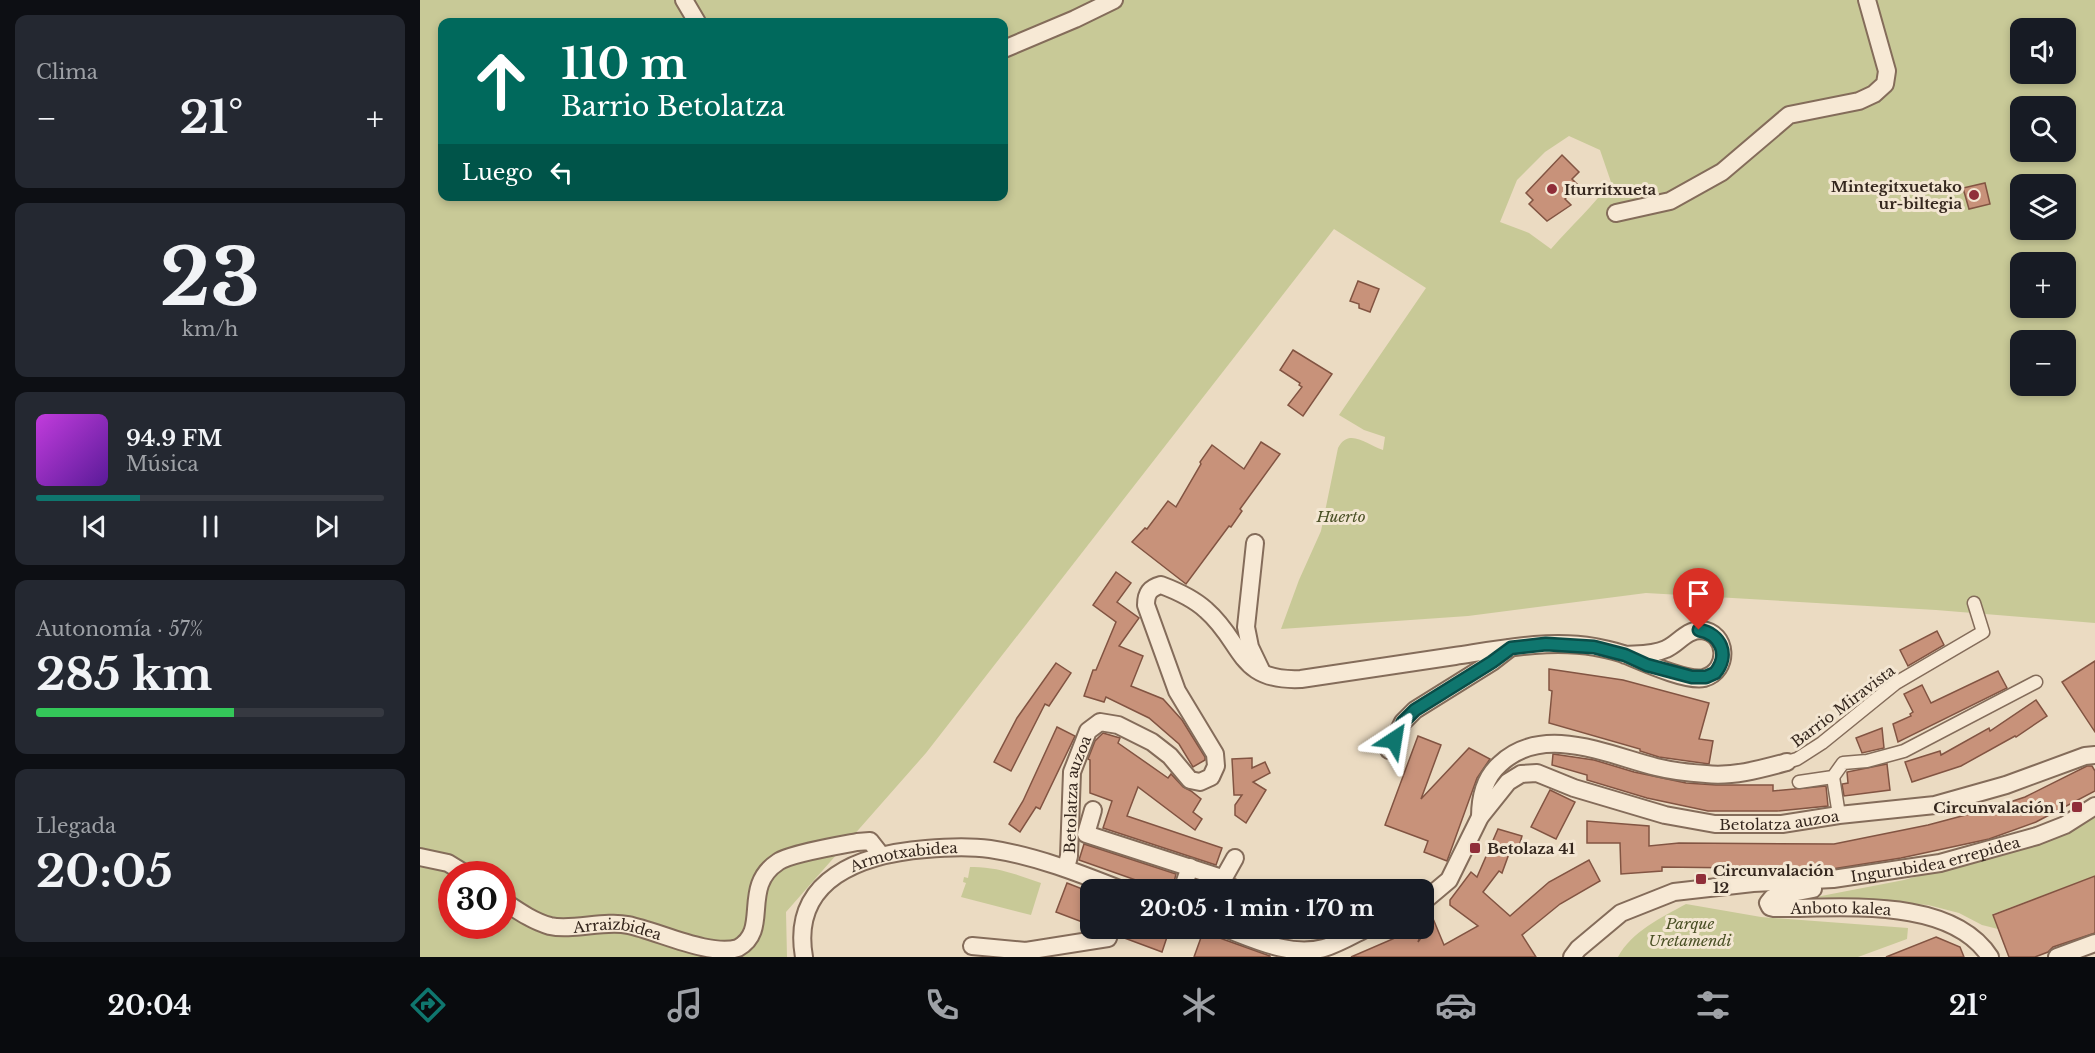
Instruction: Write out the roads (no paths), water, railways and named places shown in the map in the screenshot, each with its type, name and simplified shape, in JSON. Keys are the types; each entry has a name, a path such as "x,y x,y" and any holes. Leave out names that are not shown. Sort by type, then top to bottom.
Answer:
{"street":[{"path":"684,0 695,18"},
{"path":"1008,47 1114,0"},
{"path":"1616,213 1670,201 1722,172 1789,116 1859,101 1874,94 1885,84 1887,71 1867,0"},
{"path":"1254,543 1246,627 1250,647 1263,674 1282,680 1546,644 1594,647 1625,655 1647,665 1699,678 1715,673 1723,659 1721,644 1715,636 1699,630 1689,632 1667,649 1652,653 1625,655"},
{"name":"Betolatza auzoa","path":"1094,879 1066,868 1069,856 1072,772 1088,731 1101,722 1118,725 1152,742 1170,756 1190,780 1200,782 1211,777 1216,766 1215,754 1177,691 1146,605 1146,595 1152,587 1161,585 1176,590 1207,610 1248,664 1263,674"},
{"name":"Barrio Miravista","path":"1787,762 1797,759 1822,743 1896,683 1983,632 1974,603"},
{"path":"1389,750 1403,722 1415,710 1511,648"},
{"path":"1839,815 1833,777 1843,763 1867,761 1904,751 2036,682"},
{"name":"Betolatza auzoa","path":"1480,817 1480,803 1490,774 1512,754 1532,746 1550,744 1579,746 1658,767 1709,775 1758,771 1787,762"},
{"name":"Betolatza auzoa","path":"1434,893 1449,880 1480,817 1508,782 1521,774 1537,773 1574,788 1665,815 1715,824 1782,824 1839,815 1935,805 2006,785 2085,756 2095,755"},
{"path":"1799,782 1833,777"},
{"name":"Ingurubidea errepidea","path":"1572,957 1578,949 1621,913 1674,892 1753,883 1833,879 1940,863 2037,836 2065,825 2095,806"},
{"name":"Betolatza auzoa","path":"1093,810 1086,834 1190,867 1211,879"},
{"name":"Arraizbidea","path":"516,909 552,927 627,925 710,951 728,953 740,947 751,936 755,922 756,894 764,874 779,860 857,842 870,842 880,855"},
{"name":"Armotxabidea","path":"804,957 803,933 812,901 825,883 840,871 860,861 880,855 950,847 989,849 1066,868"},
{"path":"420,857 439,861"},
{"path":"1223,879 1235,858"},
{"path":"1186,879 1190,867"},
{"name":"Anboto kalea","path":"1886,871 1865,881 1777,896 1768,903 1774,908 1859,906 1926,916 1954,925 1967,933 1982,944 1990,957"},
{"path":"972,946 1026,951 1102,939"},
{"path":"1254,939 1273,946 1309,950 1325,947 1343,939"},
{"path":"2057,957 2095,944"}],"place":[{"name":"Iturritxueta","path":"1552,189"},
{"name":"Mintegitxuetako ur-biltegia","path":"1974,195"},
{"name":"Circunvalación 1","path":"2077,807"},
{"name":"Betolaza 41","path":"1475,848"},
{"name":"Circunvalación 12","path":"1701,879"}],"park label":[{"name":"Huerto","path":"1341,516"},
{"name":"Parque Uretamendi","path":"1690,932"}]}
